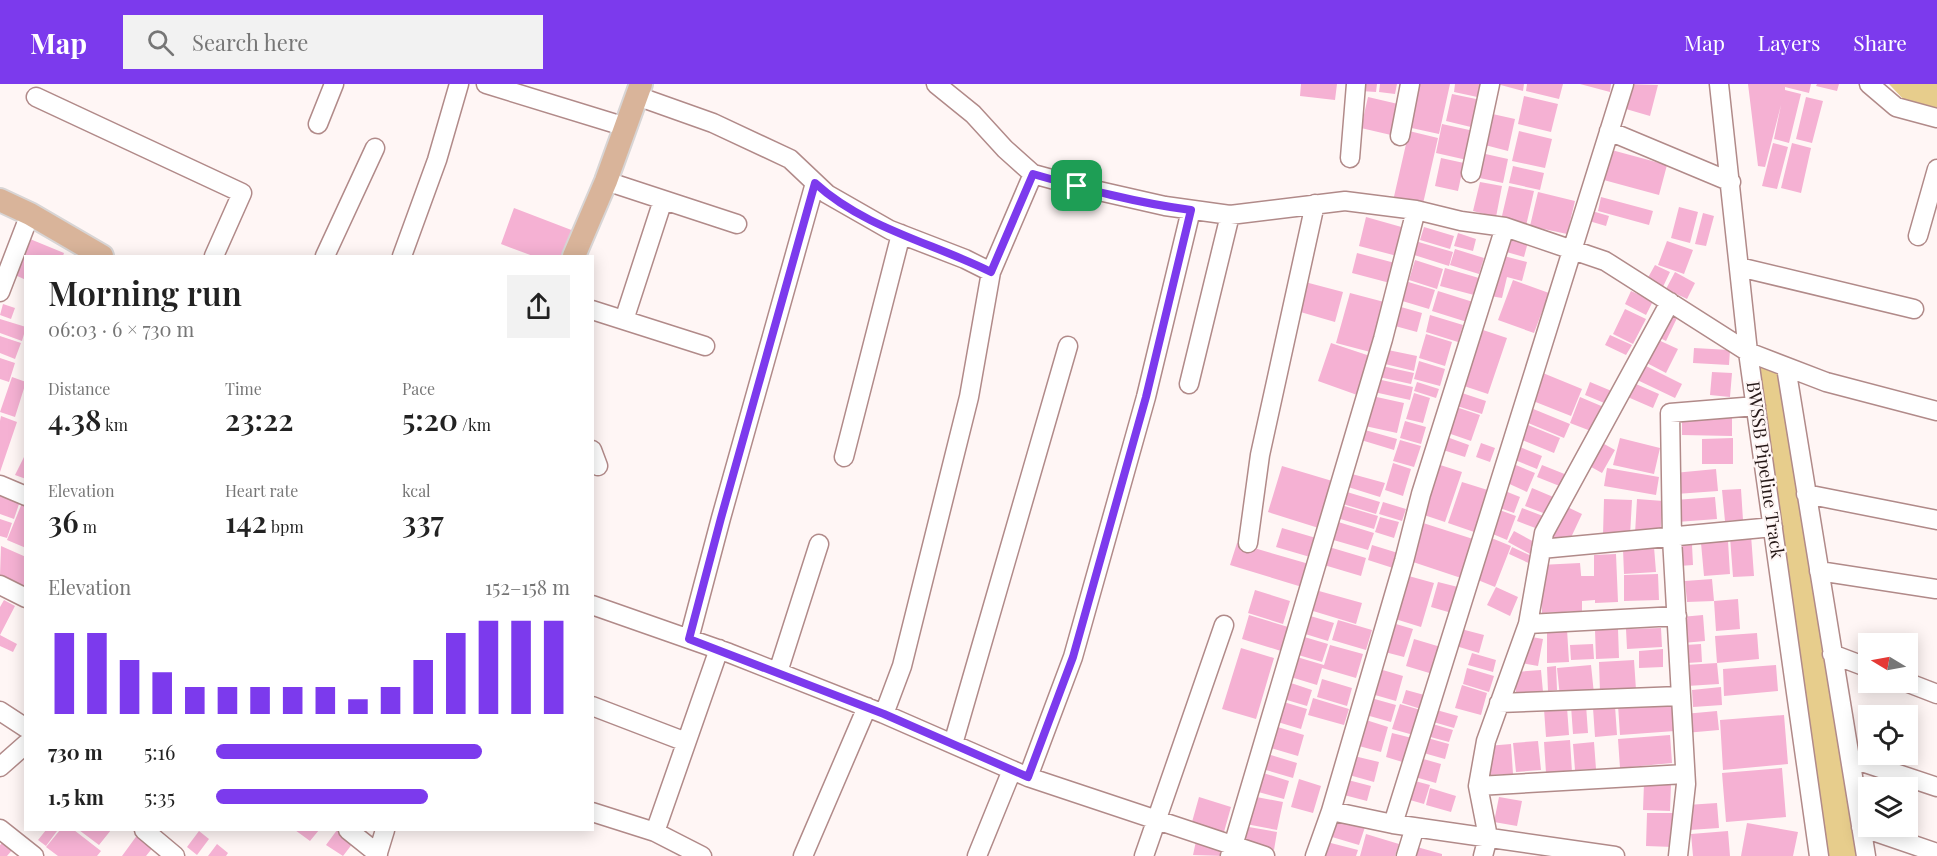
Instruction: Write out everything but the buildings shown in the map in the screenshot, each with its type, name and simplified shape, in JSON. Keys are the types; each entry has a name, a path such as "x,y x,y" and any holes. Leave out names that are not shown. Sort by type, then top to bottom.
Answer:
{"main road":[{"path":"574,255 606,181 639,90"},
{"path":"0,200 30,214 100,255"}],"street":[{"path":"318,124 334,84"},
{"path":"402,255 437,160 459,84"},
{"path":"486,84 626,127"},
{"path":"936,84 973,114 1005,149 1033,174 1165,206 1230,215 1345,201 1416,210 1461,221 1505,227 1605,261 1748,352 1826,382 1937,411"},
{"path":"1350,158 1356,84"},
{"path":"1400,136 1410,84"},
{"path":"1471,173 1490,84"},
{"path":"1393,824 1624,84"},
{"name":"BWSSB Pipeline Track","path":"1719,84 1748,352 1819,856"},
{"path":"1869,84 1896,107 1937,117"},
{"path":"639,90 790,159 827,194 901,234 965,259 991,272"},
{"path":"36,97 242,193 214,255"},
{"path":"1609,131 1731,182"},
{"path":"325,255 375,148"},
{"path":"1918,236 1937,169"},
{"path":"884,714 902,666 969,398 991,272 1033,174"},
{"path":"606,181 737,224"},
{"path":"689,639 815,183"},
{"path":"624,320 663,200"},
{"path":"1248,543 1260,455 1315,204"},
{"path":"977,856 1020,773 1073,657 1146,397 1191,210"},
{"path":"1231,851 1383,339 1416,210"},
{"path":"0,292 30,214"},
{"path":"1190,384 1230,215"},
{"path":"1316,856 1404,561 1421,494 1505,227"},
{"path":"844,457 901,234"},
{"path":"1739,267 1914,309"},
{"path":"1483,856 1488,837 1478,786 1486,741 1528,624 1544,532 1670,302"},
{"path":"594,311 705,346"},
{"path":"953,744 1068,346"},
{"path":"1786,367 1858,808"},
{"path":"1678,856 1685,774 1672,538 1670,413 1756,406"},
{"path":"0,485 24,495"},
{"path":"1806,495 1937,520"},
{"path":"1541,549 1773,527"},
{"path":"778,672 819,544"},
{"path":"1819,571 1936,589"},
{"path":"0,585 24,597"},
{"path":"594,606 778,672 884,714 1020,773 1157,821 1231,851 1265,856"},
{"path":"1528,624 1677,616"},
{"path":"1144,856 1224,625"},
{"path":"655,832 718,649"},
{"path":"1832,654 1858,664"},
{"path":"1918,687 1937,694"},
{"path":"1499,703 1680,696"},
{"path":"594,707 686,742"},
{"path":"803,856 867,707"},
{"path":"0,711 24,727"},
{"path":"0,767 24,746"},
{"path":"1850,759 1937,787"},
{"path":"1478,786 1685,774"},
{"path":"1331,811 1393,824 1610,856"},
{"path":"594,813 655,832 702,856"},
{"path":"1406,856 1415,827"},
{"path":"0,829 34,856"},
{"path":"145,831 175,856"},
{"path":"349,831 377,855 385,831"},
{"path":"1863,837 1866,856"},
{"path":"1892,837 1937,853"}],"shaded area":[{"path":"1889,84 1937,84 1937,110 1905,101"},
{"path":"1753,357 1784,371 1856,856 1822,856"}],"route":[{"path":"1033,174 1077,186 1191,210 1146,397 1073,657 1028,777 884,714 689,639 815,183 827,194 890,230 965,259 991,272 1033,174"}]}
